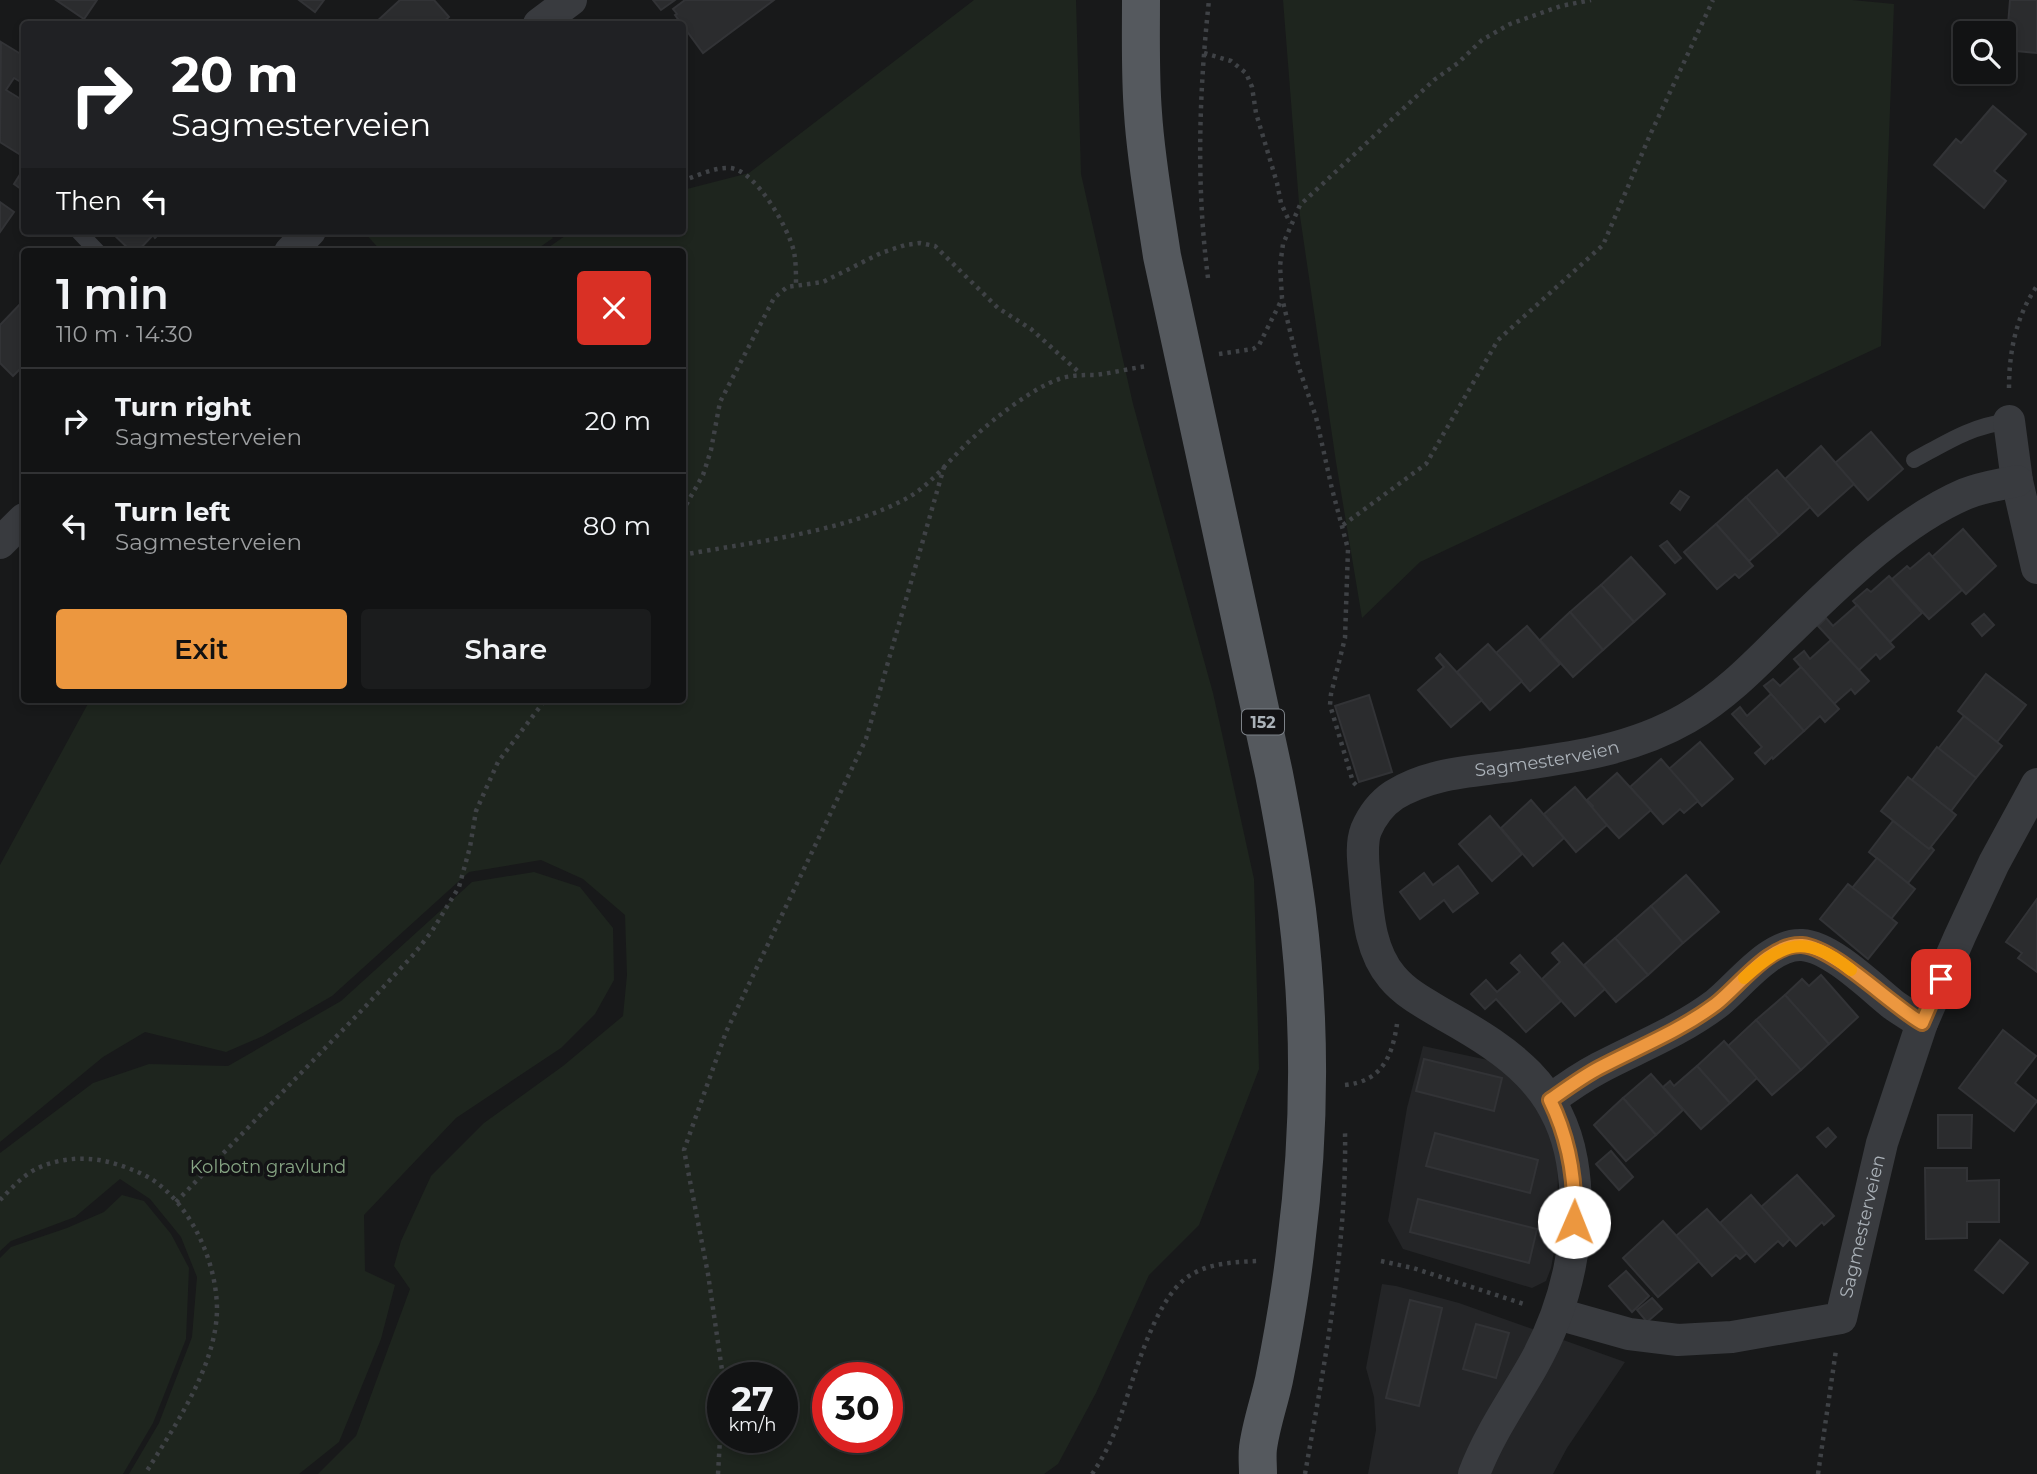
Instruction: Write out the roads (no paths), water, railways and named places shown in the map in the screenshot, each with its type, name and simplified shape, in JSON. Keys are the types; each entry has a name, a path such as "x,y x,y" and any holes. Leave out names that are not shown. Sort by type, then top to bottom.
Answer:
{"main road":[{"name":"152","path":"1141,0 1143,114 1162,256 1274,774 1294,886 1303,969 1306,1087 1299,1219 1281,1345 1253,1466"}],"street":[{"path":"543,21 571,0"},
{"path":"294,248 306,235"},
{"path":"2009,421 2017,481 2037,568"},
{"name":"Sagmesterveien","path":"1474,1474 1558,1314 1572,1253 1576,1194 1571,1157 1550,1100 1531,1076 1509,1055 1419,1000 1389,974 1379,955 1368,918 1364,866 1365,833 1379,808 1387,800 1436,777 1593,754 1623,747 1672,727 1699,711 1728,688 1851,573 1919,520 1964,495 2017,481"},
{"path":"0,543 21,522"},
{"name":"Sagmesterveien","path":"1558,1314 1629,1334 1678,1340 1732,1337 1841,1318 1882,1143 1922,1023 1994,863 2037,784"},
{"path":"1550,1100 1598,1068 1694,1020 1782,948 1802,945 1828,955 1922,1023"}],"lane":[{"path":"82,235 94,248"},
{"path":"1914,460 1962,433 1984,425 2009,421"}],"park label":[{"name":"Kolbotn gravlund","path":"268,1167"}]}
